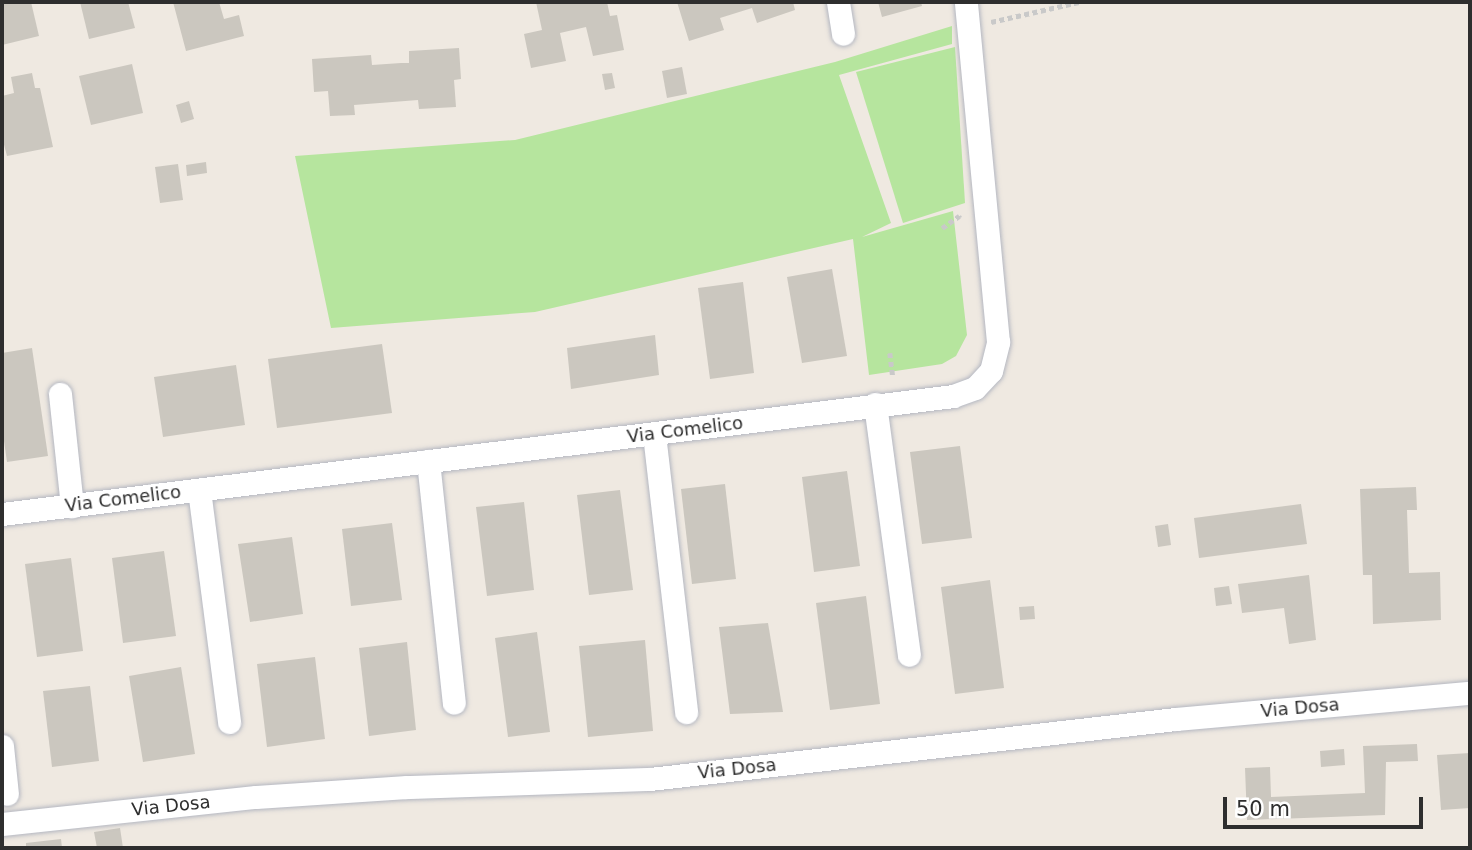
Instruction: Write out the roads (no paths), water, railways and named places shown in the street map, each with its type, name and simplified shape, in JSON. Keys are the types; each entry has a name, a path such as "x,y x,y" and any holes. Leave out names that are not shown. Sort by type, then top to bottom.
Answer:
{"street":[{"path":"838,2 843,34"},
{"name":"Via Comelico","path":"2,514 963,394 986,378 995,362 998,342 966,2"},
{"path":"60,394 72,506"},
{"path":"875,404 909,655"},
{"path":"654,434 687,712"},
{"path":"428,461 454,703"},
{"path":"199,490 229,722"},
{"name":"Via Dosa","path":"2,824 256,797 407,787 650,779 1176,719 1470,693"},
{"path":"2,746 8,794"}]}
